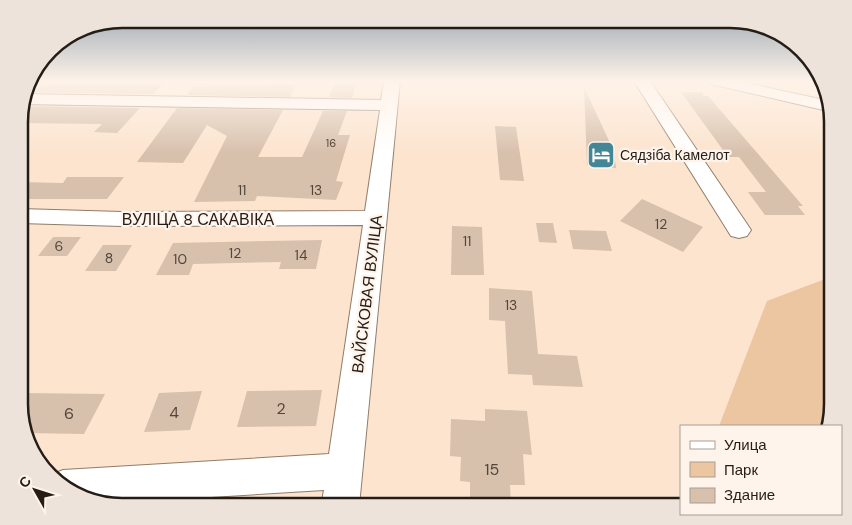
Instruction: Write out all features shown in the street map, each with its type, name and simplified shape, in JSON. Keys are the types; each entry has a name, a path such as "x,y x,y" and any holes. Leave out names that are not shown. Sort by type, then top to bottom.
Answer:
{"street":[{"name":"ВАЙСКОВАЯ ВУЛІЦА","path":"341,498 389,106"},
{"path":"658,106 739,230"},
{"name":"ВУЛІЦА 8 САКАВІКА","path":"28,216 122,219 376,218"},
{"path":"79,487 345,471"}],"green space":[{"path":"824,279 824,410 822,425 719,425 767,301"}],"building":[{"path":"28,106 140,108 117,133 94,132 102,124 28,123"},
{"path":"585,106 593,106 613,146 616,168 587,165"},
{"path":"691,106 716,106 803,206 798,206 805,215 765,215 748,192 766,192 739,157 728,157"},
{"path":"177,108 283,110 258,157 302,157 323,111 347,111 338,135 350,135 336,181 343,182 336,200 257,196 255,201 194,202 227,136 207,125 183,163 137,162"},
{"path":"495,126 516,127 524,181 500,180"},
{"path":"67,177 124,177 107,199 28,199 28,182 63,183"},
{"path":"642,199 703,227 683,252 620,221"},
{"path":"536,223 553,223 557,243 539,242"},
{"path":"452,226 482,227 484,275 451,275"},
{"path":"569,230 606,231 612,251 573,249"},
{"path":"53,237 81,237 67,256 38,256"},
{"path":"322,240 316,269 279,269 281,262 193,264 189,275 156,275 173,243"},
{"path":"103,245 132,245 116,271 85,271"},
{"path":"489,288 532,291 538,354 577,356 583,387 533,385 532,375 508,374 505,321 489,320"},
{"path":"322,390 316,426 237,427 247,391"},
{"path":"202,391 190,430 144,432 159,393"},
{"path":"28,393 105,394 84,434 33,433 28,416"},
{"path":"485,409 527,411 532,455 523,454 525,485 510,485 511,497 470,497 470,482 460,481 461,457 450,456 451,419 485,421"}],"place":[{"name":"Сядзіба Камелот","path":"601,155"}]}
